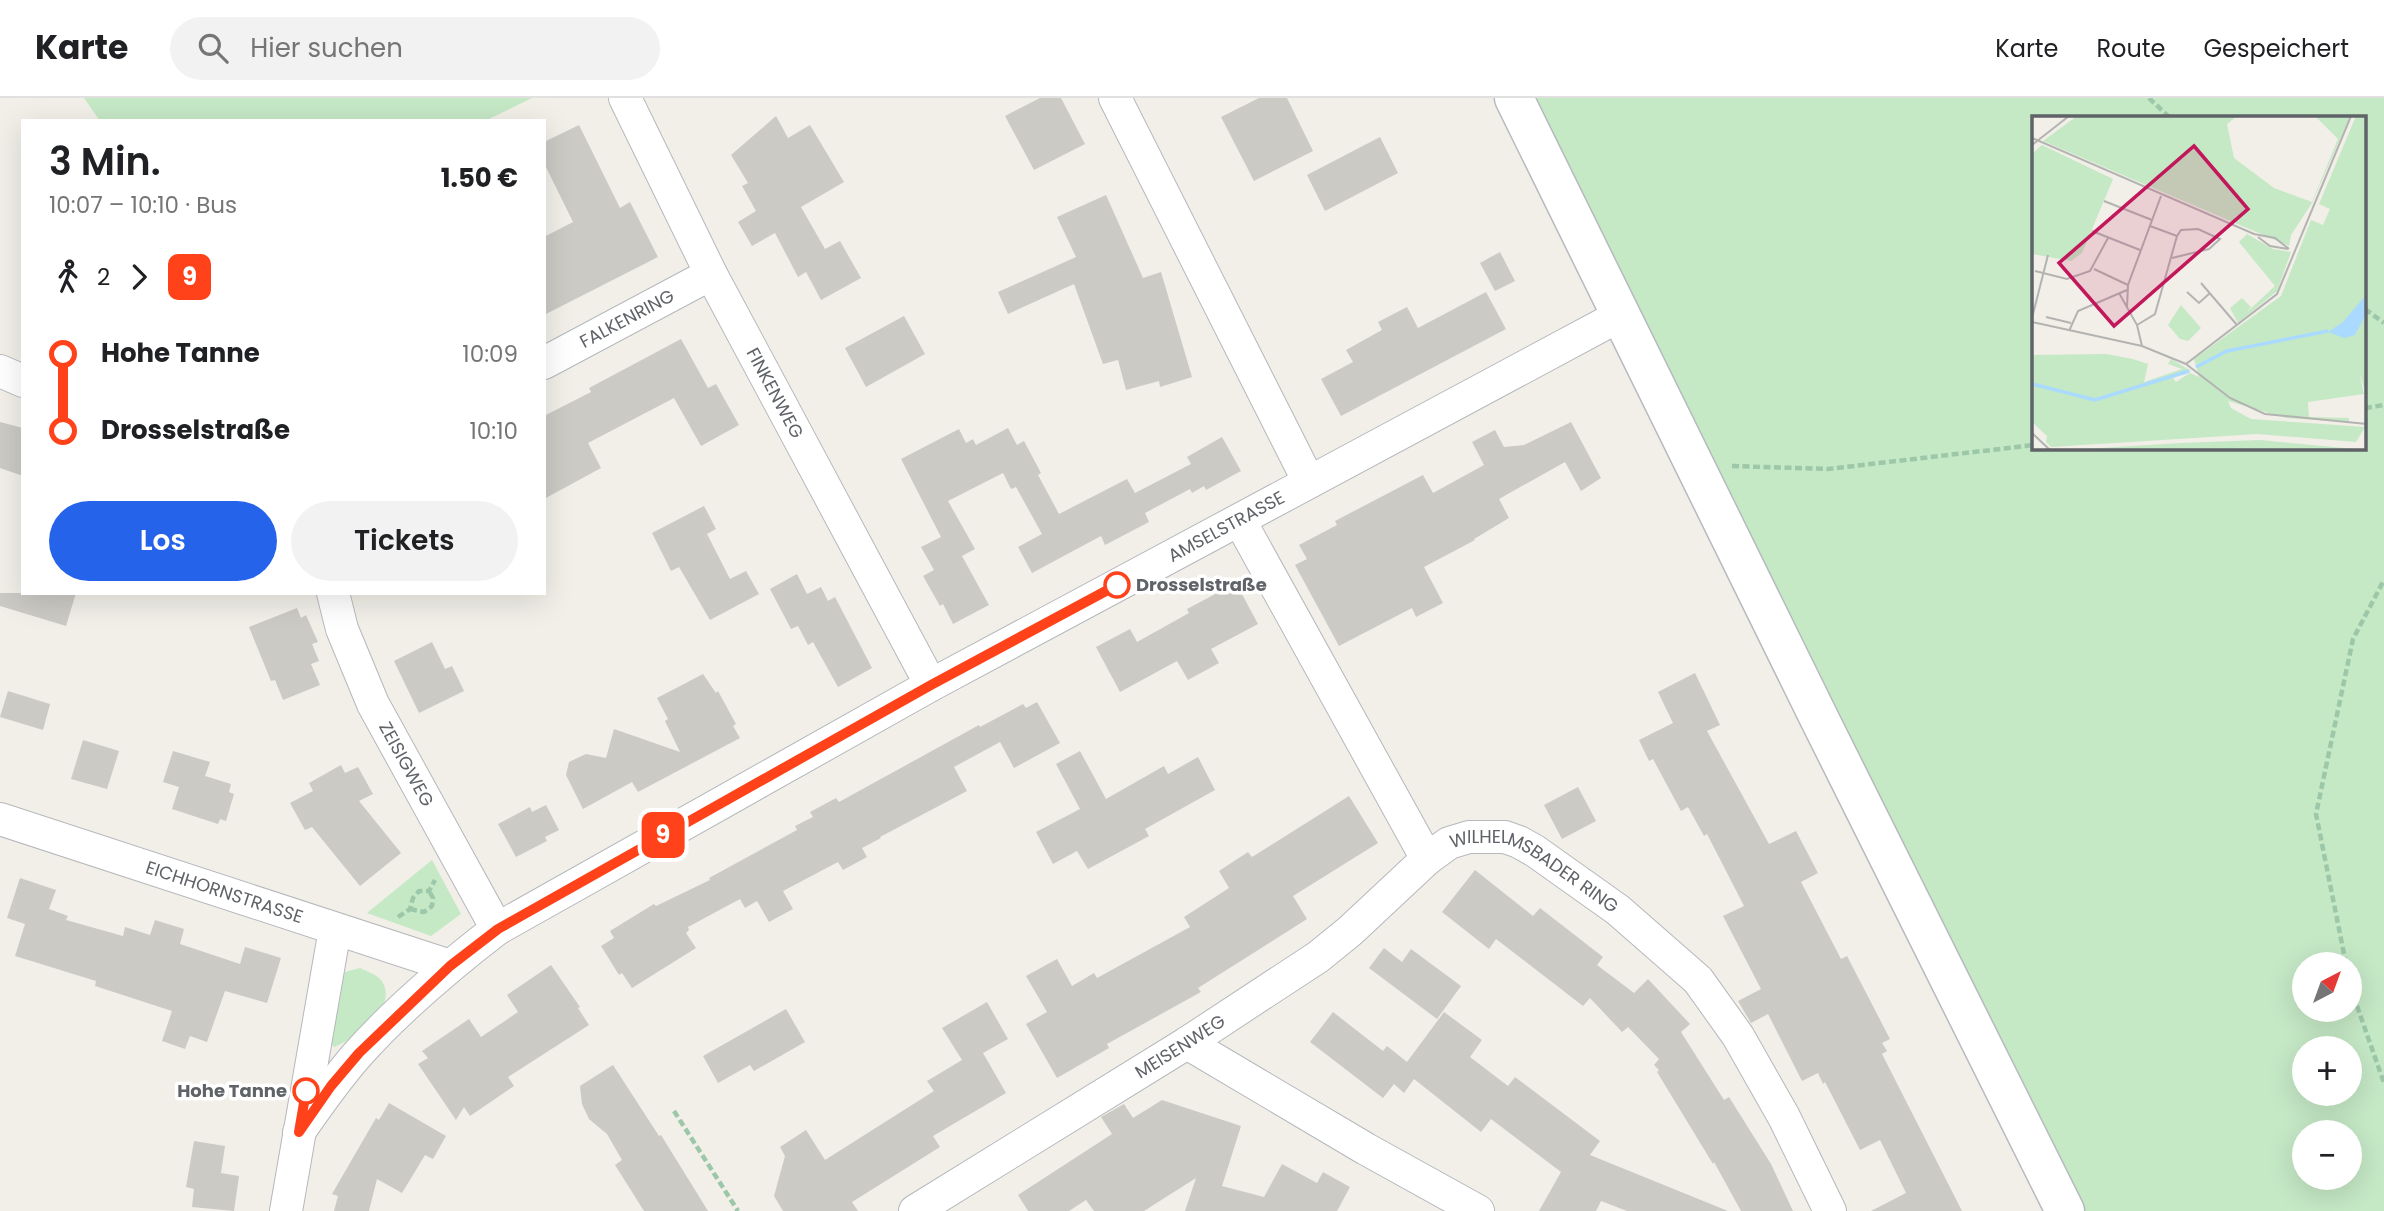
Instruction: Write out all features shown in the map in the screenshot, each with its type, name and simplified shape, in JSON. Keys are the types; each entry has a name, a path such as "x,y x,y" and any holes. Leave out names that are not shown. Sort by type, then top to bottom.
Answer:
{"street":[{"name":"FINKENWEG","path":"625,98 710,274 931,685"},
{"path":"1115,98 1309,482"},
{"path":"1514,98 2065,1211"},
{"name":"FALKENRING","path":"546,362 710,274"},
{"name":"AMSELSTRASSE","path":"299,1132 331,1086 359,1053 450,966 498,929 931,685 1621,315"},
{"path":"0,371 21,381"},
{"name":"WILHELMSBADER RING","path":"1240,521 1427,859 1448,843 1469,836 1505,837 1535,851 1618,910 1698,980 1738,1036 1784,1117 1830,1211"},
{"name":"ZEISIGWEG","path":"334,595 342,629 373,704 498,929"},
{"name":"EICHHORNSTRASSE","path":"0,819 450,966"},
{"name":"MEISENWEG","path":"915,1211 1187,1043 1318,957 1427,859"},
{"name":"AMSELSTRASSE","path":"286,1211 299,1132 349,933"},
{"path":"1187,1043 1366,1149 1478,1211"}],"path":[{"path":"2149,98 2168,116"},
{"path":"2366,310 2384,323"},
{"path":"2366,408 2384,405"},
{"path":"1692,461 1724,465 1828,469 2032,445"},
{"path":"2344,952 2316,814 2353,639 2384,580"},
{"path":"429,891 451,844"},
{"path":"410,909 412,898 419,891 429,891"},
{"path":"349,933 410,909 424,912 432,906 433,898 429,891"},
{"path":"2362,1020 2384,1083"},
{"path":"674,1111 738,1211"}],"green space":[{"path":"84,98 532,98 489,119 99,119"},
{"path":"1531,98 2384,98 2384,1211 2082,1211"},
{"path":"432,860 461,914 431,936 367,913"},
{"path":"360,968 380,979 385,989 385,999 374,1019 364,1029 334,1047 326,1038 336,983 345,972"}],"building":[{"path":"1040,98 1061,98 1085,144 1034,170 1005,116"},
{"path":"1259,98 1287,98 1313,151 1254,181 1221,117"},
{"path":"776,116 788,138 810,125 844,182 801,207 825,249 840,241 861,278 821,300 806,272 798,277 775,233 752,246 738,222 756,211 742,186 748,183 731,155"},
{"path":"579,125 620,208 630,202 658,257 546,314 546,236 573,222 546,167 546,141"},
{"path":"1380,137 1398,173 1325,211 1307,175"},
{"path":"1106,195 1143,278 1161,272 1192,377 1160,387 1159,381 1126,390 1118,360 1103,364 1074,284 1008,314 998,292 1076,257 1057,217"},
{"path":"1500,252 1515,281 1495,291 1480,263"},
{"path":"1486,292 1506,329 1341,416 1321,379 1353,362 1346,350 1382,330 1378,322 1407,307 1418,328"},
{"path":"904,316 925,354 866,387 845,348"},
{"path":"681,339 708,388 716,384 739,425 701,446 674,398 588,443 601,468 546,498 546,415 591,392 589,388"},
{"path":"0,422 21,427 21,475 0,468"},
{"path":"1571,422 1601,478 1581,491 1565,462 1499,499 1509,518 1424,567 1443,603 1416,617 1412,608 1339,646 1295,565 1307,559 1299,545 1337,525 1335,521 1423,475 1433,493 1484,465 1472,442 1495,430 1504,447 1524,445"},
{"path":"1008,428 1017,445 1024,441 1059,514 1127,479 1135,493 1191,464 1187,457 1222,437 1241,471 1206,490 1204,486 1192,493 1190,489 1145,513 1149,522 1105,545 1101,536 1032,573 1018,547 1042,534 1016,487 1011,489 1003,473 948,501 975,549 962,556 989,605 953,624 943,604 940,606 923,576 934,570 921,547 941,537 901,459 959,429 966,443 973,439 976,445"},
{"path":"704,506 716,529 707,534 730,579 746,571 759,594 710,620 679,567 671,571 652,533"},
{"path":"797,574 807,594 821,587 828,601 835,597 872,668 838,687 813,642 808,645 798,626 791,629 770,589"},
{"path":"1236,583 1258,624 1211,649 1219,663 1188,680 1177,661 1120,692 1096,647 1130,629 1137,642 1189,613 1187,609"},
{"path":"0,593 75,595 66,626 0,606"},
{"path":"297,608 301,618 306,615 318,642 312,644 319,661 311,664 320,685 283,700 275,680 271,681 249,627"},
{"path":"432,642 445,669 452,666 464,691 419,713 394,661"},
{"path":"1695,673 1720,725 1707,731 1769,844 1796,831 1818,873 1801,882 1841,959 1847,956 1890,1039 1882,1043 1887,1051 1882,1054 1962,1211 1871,1211 1906,1193 1880,1140 1860,1150 1818,1073 1802,1081 1768,1014 1751,1023 1738,1001 1761,989 1723,916 1744,906 1707,834 1704,836 1688,807 1681,811 1653,759 1649,761 1639,740 1673,723 1658,692"},
{"path":"703,674 716,693 718,691 736,724 733,726 740,738 638,792 632,782 583,809 566,775 569,762 586,754 606,758 614,729 680,752 657,698"},
{"path":"8,691 50,704 43,730 0,717"},
{"path":"1037,702 1060,743 1014,768 1000,742 954,767 967,791 862,848 867,857 843,870 838,862 783,891 793,909 769,922 757,901 745,908 740,899 688,927 686,933 696,948 632,988 622,973 619,975 601,946 614,938 610,931 654,904 656,906 710,880 709,878 797,830 795,826 813,817 810,812 836,798 839,802 979,725 980,727 1023,704 1026,708"},
{"path":"83,740 119,751 107,789 71,779"},
{"path":"173,751 210,762 205,776 231,784 229,792 234,794 226,821 220,819 218,824 172,809 179,787 163,782"},
{"path":"1080,751 1106,799 1164,766 1168,774 1198,757 1215,790 1145,829 1149,836 1088,869 1077,851 1053,864 1036,832 1080,809 1056,764"},
{"path":"341,765 345,773 358,767 373,794 359,801 401,853 360,886 312,827 305,830 290,803 313,791 309,783"},
{"path":"1578,787 1596,821 1562,839 1544,805"},
{"path":"1349,796 1378,843 1293,896 1307,919 1198,988 1201,992 1107,1044 1109,1048 1057,1078 1026,1024 1047,1012 1026,976 1057,959 1072,986 1094,973 1097,978 1190,927 1184,917 1229,888 1219,871 1248,852 1252,857"},
{"path":"546,805 559,830 545,837 547,841 516,857 498,824 530,807 532,812"},
{"path":"1475,870 1533,916 1540,908 1603,957 1597,965 1634,993 1648,979 1690,1024 1681,1032 1724,1100 1729,1097 1771,1164 1793,1211 1741,1211 1714,1162 1713,1164 1657,1072 1659,1070 1654,1065 1659,1059 1628,1027 1622,1032 1590,998 1583,1006 1496,939 1489,949 1442,912"},
{"path":"20,878 56,890 49,909 68,916 66,920 123,936 125,927 150,935 155,920 184,929 180,944 240,964 245,947 281,958 267,1003 225,991 207,1042 190,1036 185,1049 162,1041 172,1011 95,986 96,981 15,956 25,924 7,918"},
{"path":"1384,948 1402,962 1411,949 1461,986 1437,1019 1369,968"},
{"path":"551,965 589,1025 508,1077 514,1086 470,1116 464,1107 456,1120 418,1064 428,1058 422,1051 469,1019 481,1037 518,1012 507,995"},
{"path":"987,1002 1008,1039 983,1053 1006,1093 933,1136 940,1147 852,1202 858,1211 783,1211 774,1196 785,1156 780,1147 806,1130 825,1160 934,1091 927,1081 962,1060 942,1028"},
{"path":"786,1009 805,1042 754,1071 750,1065 718,1083 703,1056"},
{"path":"1333,1012 1383,1051 1387,1046 1407,1062 1444,1012 1482,1040 1470,1057 1508,1086 1515,1077 1600,1141 1590,1155 1728,1211 1627,1211 1601,1201 1596,1211 1539,1211 1561,1172 1491,1119 1481,1132 1414,1079 1404,1093 1394,1084 1383,1098 1310,1042"},
{"path":"613,1065 708,1211 644,1211 615,1165 622,1160 607,1134 589,1119 582,1104 580,1086"},
{"path":"1162,1100 1241,1126 1222,1186 1264,1197 1282,1164 1317,1183 1323,1172 1350,1187 1337,1211 1185,1211 1196,1178 1144,1211 1094,1211 1086,1200 1069,1211 1028,1211 1018,1195 1112,1134 1101,1117 1124,1104 1133,1118"},
{"path":"389,1103 446,1136 433,1159 425,1155 402,1193 377,1179 369,1211 334,1211 338,1196 332,1194 376,1118 379,1120"},
{"path":"194,1141 225,1146 221,1173 239,1176 234,1211 192,1207 194,1189 186,1187"}],"bus line":[{"name":"9","path":"306,1091 299,1132 331,1086 359,1053 450,966 498,929 931,685 1117,585"}],"place":[{"name":"Drosselstraße","path":"1117,585"},
{"name":"Hohe Tanne","path":"306,1091"}]}
